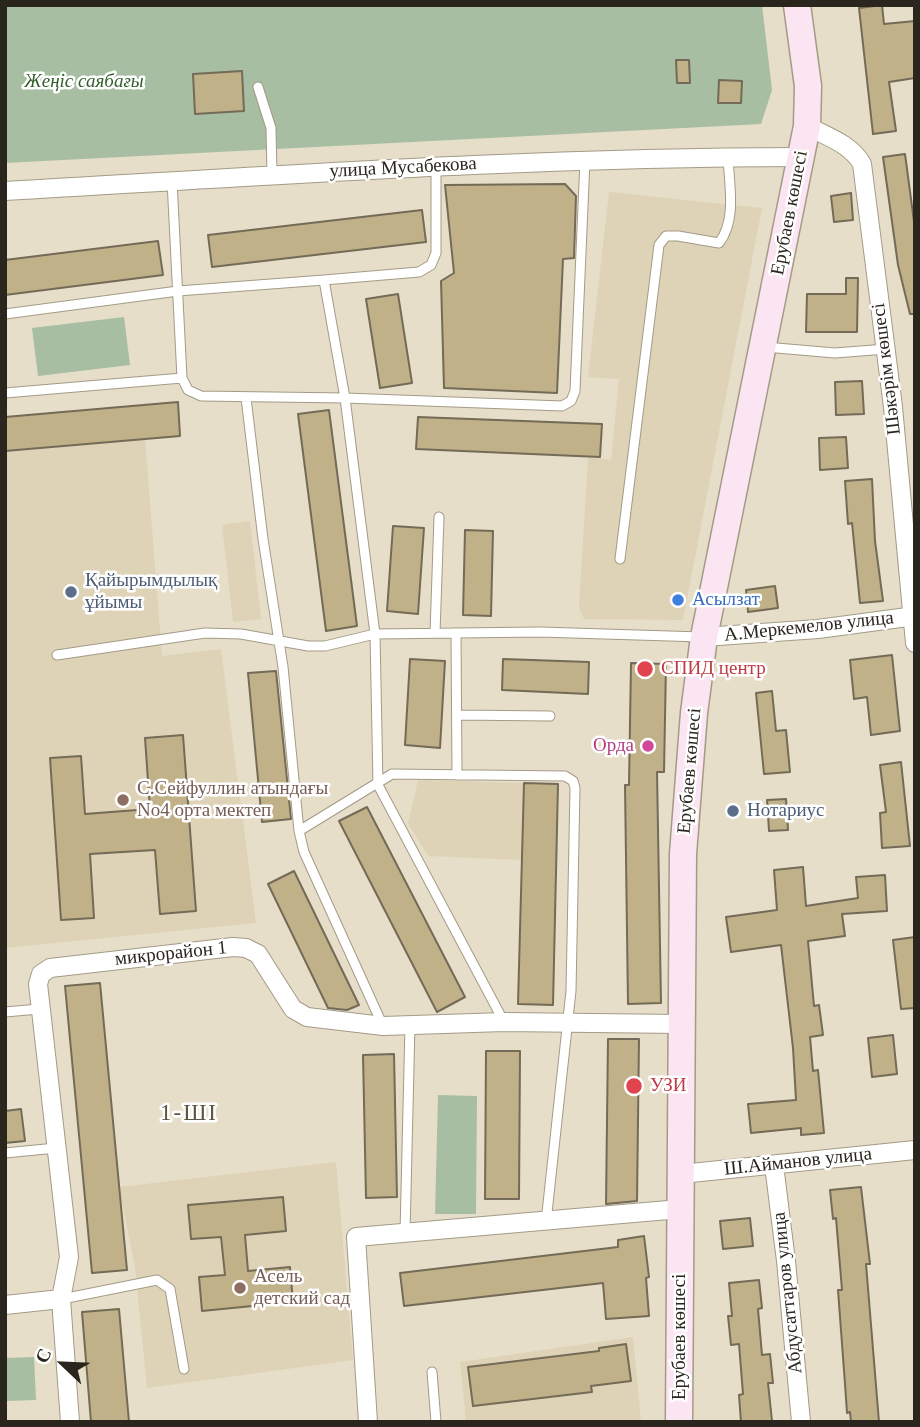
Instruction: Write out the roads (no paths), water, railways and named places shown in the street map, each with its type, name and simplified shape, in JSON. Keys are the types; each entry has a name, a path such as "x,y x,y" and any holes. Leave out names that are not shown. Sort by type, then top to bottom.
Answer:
{"main road":[{"name":"Ерубаев көшесі","path":"679,1422 683,854 694,713 704,637 807,125 808,86 797,5"}],"street":[{"name":"Шәкәрім көшесі","path":"807,125 847,147 856,154 862,164 886,349 915,643"},
{"name":"улица Мусабекова","path":"5,191 272,174 585,160 801,157"},
{"name":"А.Меркемелов улица","path":"704,637 818,629 913,616"},
{"name":"микрорайон 1","path":"70,1422 61,1299 69,1258 37,984 41,974 50,968 233,947 246,948 258,954 293,1009 307,1017 383,1026 503,1022 681,1024"},
{"name":"Ш.Айманов улица","path":"681,1174 915,1150"},
{"name":"Абдусаттаров улица","path":"774,1165 801,1422"},
{"path":"368,1422 356,1237 680,1209"},
{"path":"5,1305 61,1299"}],"lane":[{"path":"258,87 271,128 272,174"},
{"path":"620,559 659,245 666,236 719,243 730,218 728,157"},
{"path":"172,181 181,378 188,390 201,396 345,398 562,407 571,401 575,391 585,160"},
{"path":"5,314 178,291 419,272 431,265 436,253 436,167"},
{"path":"324,280 345,398 375,634 378,785 503,1022"},
{"path":"763,347 835,353 886,349"},
{"path":"5,393 181,378"},
{"path":"246,398 263,539 284,667 299,831 304,852 383,1026"},
{"path":"435,633 439,517"},
{"path":"57,655 205,633 241,634 279,642 325,646 375,634 540,632 704,637"},
{"path":"456,633 457,775"},
{"path":"457,715 550,716"},
{"path":"299,831 392,774 565,776 573,781 571,991 546,1222"},
{"path":"5,1012 39,1009"},
{"path":"405,1233 410,1025"},
{"path":"5,1153 56,1148"},
{"path":"61,1299 157,1280 170,1289 184,1369"},
{"path":"432,1372 436,1422"}],"place":[{"name":"Қайырымдылық ұйымы","path":"71,592"},
{"name":"Асылзат","path":"678,600"},
{"name":"СПИД центр","path":"645,669"},
{"name":"Орда","path":"648,746"},
{"name":"С.Сейфуллин атындағы No4 орта мектеп","path":"123,800"},
{"name":"Нотариус","path":"733,811"},
{"name":"УЗИ","path":"634,1086"},
{"name":"Асель детский сад","path":"240,1288"}],"district":[{"name":"1-ШІ","path":"189,1114"}],"park label":[{"name":"Жеңіс саябағы","path":"84,82"}]}
